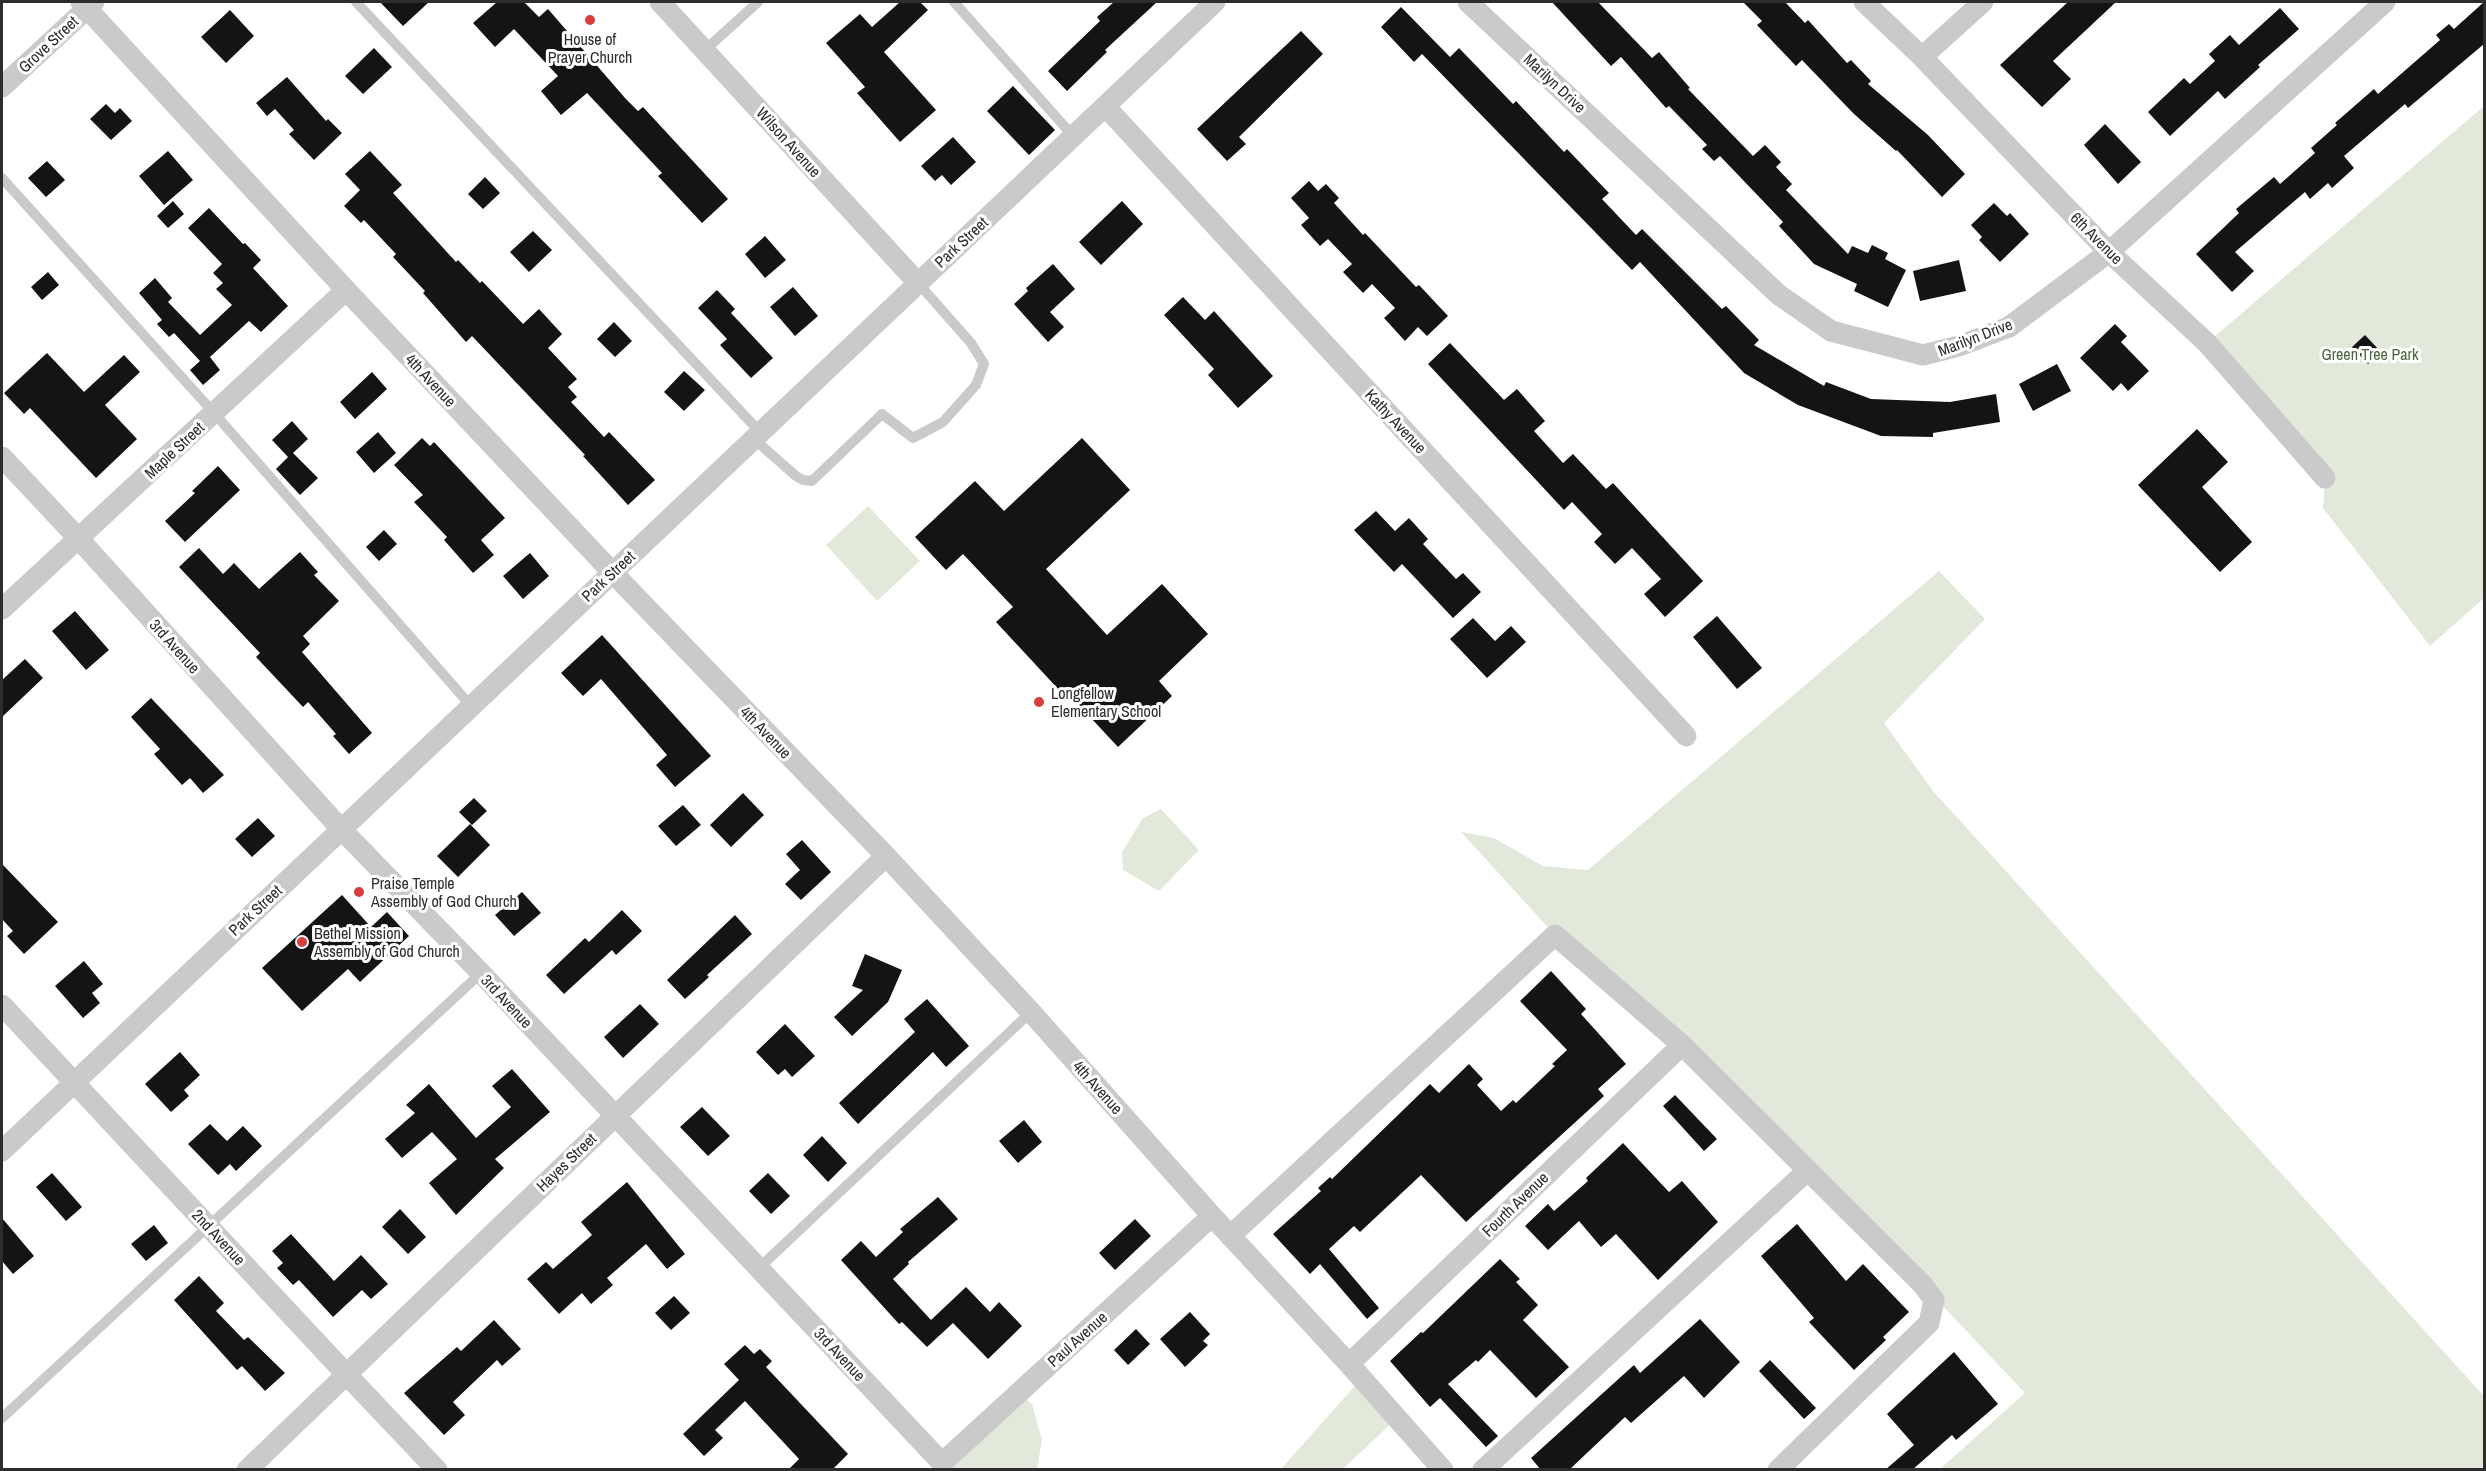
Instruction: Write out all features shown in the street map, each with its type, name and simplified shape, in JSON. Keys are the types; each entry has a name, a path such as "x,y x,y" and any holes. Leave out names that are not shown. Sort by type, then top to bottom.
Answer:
{"street":[{"name":"Wilson Avenue","path":"660,2 918,283"},
{"name":"Park Street","path":"2,1151 1215,2"},
{"name":"Marilyn Drive","path":"1468,2 1779,295 1831,331 1923,356 1959,346 2009,327 2109,252 2385,2"},
{"name":"6th Avenue","path":"1864,2 1922,57 2109,252 2207,343 2325,478"},
{"path":"1922,57 1983,2"},
{"name":"Grove Street","path":"2,87 88,4"},
{"name":"4th Avenue","path":"88,4 346,290 612,572 886,855 1031,1012 1212,1216 1443,1470"},
{"name":"Kathy Avenue","path":"1105,106 1686,736"},
{"name":"Maple Street","path":"2,609 346,290"},
{"name":"3rd Avenue","path":"2,457 341,829 481,973 942,1463"},
{"name":"Hayes Street","path":"247,1470 886,855"},
{"path":"1230,1236 1555,935 1682,1045 1923,1285 1934,1300 1929,1323 1778,1470"},
{"name":"2nd Avenue","path":"2,1005 437,1470"},
{"name":"Fourth Avenue","path":"1349,1364 1682,1045"},
{"path":"1483,1470 1808,1170"},
{"name":"Paul Avenue","path":"942,1463 1212,1216"}],"lane":[{"path":"356,2 757,436 796,476 803,480 812,481 882,414 914,438 943,422 976,385 984,364 971,343 918,283"},
{"path":"705,50 758,2"},
{"path":"954,2 1073,136"},
{"path":"2,178 214,413 471,706"},
{"path":"2,1418 481,973"},
{"path":"759,1268 1031,1012"}],"green space":[{"name":"Green Tree Park","path":"2484,106 2484,598 2430,646 2323,508 2325,478 2207,343"},
{"path":"868,506 920,561 877,601 826,545"},
{"path":"1939,571 1985,619 1884,723 1933,791 2484,1396 2484,1469 1940,1469 2025,1393 1923,1285 1555,935 1461,832 1494,838 1543,866 1588,870"},
{"path":"1161,809 1199,850 1159,891 1123,870 1122,852 1143,818"},
{"path":"1362,1378 1397,1418 1343,1469 1280,1470"},
{"path":"1019,1392 1032,1404 1042,1440 1037,1469 935,1470"}],"building":[{"path":"380,2 429,2 403,26"},
{"path":"497,2 524,2 539,17 548,9 625,98 638,111 643,107 728,199 702,223 658,176 662,173 587,93 561,115 541,91 558,76 514,29 495,47 473,23"},
{"path":"900,2 920,2 928,10 884,52 936,110 900,142 857,93 865,87 826,43 860,14 872,27"},
{"path":"1114,2 1157,2 1105,50 1107,52 1067,91 1048,71 1100,21 1097,17"},
{"path":"1552,2 1598,2 1652,58 1659,52 1690,88 1688,89 1753,156 1765,145 1781,162 1776,167 1792,184 1786,190 1848,254 1852,246 1868,253 1872,245 1888,253 1885,259 1906,270 1888,307 1854,291 1857,284 1814,264 1779,226 1783,222 1720,156 1714,161 1702,149 1707,145 1669,106 1666,108 1621,57 1611,66"},
{"path":"1743,2 1785,2 1805,23 1808,20 1847,63 1851,60 1871,81 1868,84 1928,135 1965,174 1942,197 1897,150 1854,114 1802,60 1796,66 1757,25 1762,21"},
{"path":"2068,2 2116,2 2053,61 2071,79 2042,107 2000,65"},
{"path":"2484,2 2484,44 2408,108 2405,104 2344,156 2354,168 2332,188 2328,183 2310,199 2305,192 2235,252 2254,271 2232,292 2196,254 2239,213 2236,209 2274,177 2280,184 2315,153 2311,148 2337,125 2335,123 2374,89 2378,94 2440,40 2436,35 2449,24 2454,29"},
{"path":"1401,7 1450,57 1459,48 1513,104 1516,101 1564,152 1567,149 1609,193 1602,199 1636,235 1642,229 1722,309 1726,306 1759,340 1754,345 1824,386 1826,382 1871,399 1950,402 1996,394 2000,422 1933,433 1933,437 1881,436 1798,405 1744,373 1640,262 1632,270 1422,54 1414,62 1381,27"},
{"path":"2280,8 2299,29 2258,65 2260,67 2225,99 2218,91 2170,136 2148,112 2184,78 2190,84 2215,61 2209,54 2230,35 2239,45"},
{"path":"230,10 254,36 226,63 201,37"},
{"path":"1301,31 1323,54 1239,137 1246,144 1227,161 1197,129"},
{"path":"374,48 392,67 363,94 345,76"},
{"path":"287,77 326,121 328,119 342,133 314,160 289,134 294,130 275,109 267,116 256,103"},
{"path":"1013,86 1055,130 1029,155 987,111"},
{"path":"106,104 115,113 120,108 132,121 111,140 90,119"},
{"path":"2105,124 2141,162 2118,184 2084,145"},
{"path":"953,137 976,162 951,185 942,175 935,181 921,166"},
{"path":"168,151 193,180 164,205 139,176"},
{"path":"370,151 402,185 393,193 456,262 458,260 480,283 482,281 523,324 539,309 562,334 548,348 577,379 568,387 577,397 571,402 604,437 609,432 655,480 628,505 583,456 585,455 472,336 466,342 423,293 425,291 393,257 396,254 364,220 361,223 344,206 360,190 345,174"},
{"path":"47,161 65,180 46,197 28,178"},
{"path":"485,177 500,193 483,209 468,194"},
{"path":"1309,181 1318,191 1326,184 1339,198 1334,203 1363,235 1365,233 1416,287 1419,285 1448,316 1427,336 1418,327 1405,341 1384,318 1395,308 1372,284 1363,293 1343,272 1352,264 1328,239 1320,246 1301,225 1309,218 1291,198"},
{"path":"173,201 184,214 168,228 157,216"},
{"path":"1122,201 1143,224 1101,265 1079,242"},
{"path":"1994,203 2007,216 2010,213 2029,234 2000,262 1979,240 1982,237 1971,225"},
{"path":"209,208 261,260 253,268 288,306 261,332 249,321 210,357 220,370 203,385 190,370 200,361 174,333 169,337 157,324 162,320 139,293 155,278 172,298 168,302 200,335 232,305 216,289 223,283 213,273 222,264 188,228"},
{"path":"533,231 552,250 529,272 510,252"},
{"path":"765,236 786,260 765,278 745,254"},
{"path":"1959,260 1966,291 1920,301 1913,271"},
{"path":"1053,264 1075,289 1050,312 1064,327 1048,342 1014,304 1028,291 1026,288"},
{"path":"48,272 59,285 42,300 31,287"},
{"path":"793,287 818,316 795,336 770,307"},
{"path":"717,290 735,309 731,313 773,358 751,378 720,345 727,339 698,308"},
{"path":"1183,297 1205,320 1214,311 1273,376 1238,408 1208,375 1214,369 1164,315"},
{"path":"614,322 632,341 615,357 597,339"},
{"path":"2115,324 2127,336 2121,342 2149,371 2128,391 2121,383 2113,391 2080,358"},
{"path":"2365,335 2381,352 2368,364 2352,347"},
{"path":"1450,343 1504,400 1517,389 1545,421 1534,431 1563,463 1573,454 1606,489 1613,483 1703,581 1665,617 1644,594 1661,579 1632,548 1615,564 1594,542 1602,534 1572,502 1564,510 1428,364"},
{"path":"47,353 84,392 124,355 140,372 105,405 137,439 96,478 30,408 24,414 4,393"},
{"path":"2057,364 2071,391 2033,411 2019,384"},
{"path":"684,371 705,390 684,411 664,392"},
{"path":"372,372 387,389 355,419 340,402"},
{"path":"292,421 308,439 293,453 318,478 300,495 276,469 288,457 272,440"},
{"path":"2197,429 2228,462 2202,487 2252,542 2220,572 2138,485"},
{"path":"378,432 396,453 374,473 356,452"},
{"path":"422,438 430,446 434,442 505,518 481,540 494,555 473,573 444,540 447,537 414,502 423,495 394,465"},
{"path":"1082,438 1130,490 1046,569 1107,635 1162,584 1208,634 1159,681 1172,696 1118,747 1063,688 1060,691 996,622 1013,607 963,554 946,570 915,537 975,481 1004,511"},
{"path":"218,466 240,490 185,542 165,521 195,493 192,491"},
{"path":"1376,511 1395,531 1409,518 1428,539 1423,544 1456,579 1463,573 1481,592 1453,618 1402,564 1394,572 1354,530"},
{"path":"384,530 397,544 379,561 366,547"},
{"path":"199,548 223,574 234,563 259,589 300,552 318,572 314,575 339,601 303,636 310,644 302,652 372,733 349,754 333,736 336,734 308,702 303,707 256,657 260,653 179,567"},
{"path":"530,553 549,576 523,599 503,576"},
{"path":"75,611 109,650 86,670 52,631"},
{"path":"1717,616 1762,668 1737,689 1693,637"},
{"path":"1473,618 1495,641 1511,626 1526,642 1487,678 1450,639"},
{"path":"602,635 711,756 675,787 656,765 667,755 601,679 583,696 561,673"},
{"path":"25,659 43,678 2,717 2,680"},
{"path":"151,698 224,775 203,793 190,778 182,785 154,754 160,749 131,717"},
{"path":"743,793 764,815 731,847 710,825"},
{"path":"474,798 487,811 472,825 459,812"},
{"path":"683,805 701,825 676,846 658,826"},
{"path":"258,818 275,836 252,857 235,839"},
{"path":"470,824 490,845 458,877 437,856"},
{"path":"802,840 831,872 801,900 785,884 800,870 786,854"},
{"path":"2,864 58,922 24,954 7,936 13,931 2,919"},
{"path":"522,892 541,913 514,936 495,915"},
{"path":"342,895 371,927 387,912 409,936 360,982 348,969 302,1011 262,968"},
{"path":"622,910 642,931 616,955 612,950 564,994 546,975 585,938 589,942"},
{"path":"735,915 752,934 707,975 709,977 685,999 667,980"},
{"path":"865,954 902,970 888,1002 852,1036 834,1017 863,990 852,986"},
{"path":"84,961 103,984 92,993 100,1003 83,1018 55,986"},
{"path":"1551,971 1586,1009 1581,1014 1626,1064 1598,1089 1604,1096 1466,1222 1421,1175 1360,1232 1354,1226 1329,1249 1379,1308 1367,1319 1320,1264 1310,1274 1273,1234 1321,1191 1318,1188 1330,1177 1332,1179 1430,1084 1439,1093 1469,1064 1483,1079 1477,1085 1501,1111 1513,1100 1516,1103 1555,1066 1552,1064 1567,1050 1520,1001"},
{"path":"927,999 969,1046 946,1067 933,1052 858,1124 839,1103 915,1032 904,1019"},
{"path":"640,1004 659,1024 623,1058 604,1037"},
{"path":"785,1024 815,1056 792,1077 785,1069 778,1075 756,1052"},
{"path":"180,1052 200,1075 184,1090 189,1096 171,1112 145,1084"},
{"path":"512,1069 550,1112 495,1159 504,1168 456,1215 429,1183 457,1159 432,1132 402,1158 385,1139 415,1113 406,1105 429,1084 476,1138 511,1107 492,1086"},
{"path":"1675,1095 1717,1139 1704,1151 1663,1106"},
{"path":"702,1107 730,1136 708,1156 680,1127"},
{"path":"1024,1120 1042,1142 1018,1163 999,1141"},
{"path":"210,1124 227,1141 243,1126 262,1146 236,1171 230,1164 218,1175 188,1144"},
{"path":"822,1136 847,1163 828,1182 803,1155"},
{"path":"1623,1143 1669,1192 1682,1181 1718,1222 1658,1280 1616,1234 1601,1247 1579,1221 1548,1250 1525,1226 1548,1204 1554,1211 1588,1181 1586,1178"},
{"path":"52,1173 82,1207 66,1221 36,1187"},
{"path":"768,1173 790,1196 771,1214 749,1191"},
{"path":"627,1182 685,1254 667,1269 646,1244 607,1278 613,1285 591,1304 582,1293 559,1314 527,1279 546,1262 553,1269 592,1235 581,1222"},
{"path":"938,1197 958,1219 908,1262 909,1264 893,1279 931,1320 966,1287 990,1312 999,1302 1022,1326 988,1359 953,1323 927,1347 902,1322 899,1324 841,1260 861,1241 876,1257 903,1232 900,1229"},
{"path":"400,1209 426,1237 408,1254 382,1227"},
{"path":"2,1218 34,1256 13,1274 2,1261"},
{"path":"1135,1219 1151,1236 1115,1270 1099,1253"},
{"path":"1797,1224 1846,1281 1863,1264 1909,1312 1883,1337 1886,1340 1854,1370 1809,1322 1814,1318 1761,1256"},
{"path":"154,1225 168,1243 146,1261 131,1244"},
{"path":"291,1234 334,1281 361,1255 388,1284 371,1299 362,1290 333,1317 299,1280 293,1285 277,1268 283,1263 272,1251"},
{"path":"1500,1259 1520,1279 1516,1282 1538,1305 1523,1320 1569,1367 1536,1398 1490,1350 1448,1384 1498,1436 1486,1447 1440,1398 1430,1407 1390,1361 1421,1332 1423,1333"},
{"path":"199,1276 224,1303 216,1311 244,1340 248,1337 285,1373 265,1391 242,1366 237,1370 174,1300"},
{"path":"674,1296 690,1313 671,1330 655,1313"},
{"path":"1190,1312 1210,1334 1203,1341 1208,1345 1185,1367 1160,1339"},
{"path":"1700,1319 1740,1362 1704,1398 1684,1376 1631,1423 1625,1417 1569,1470 1541,1470 1531,1458 1634,1365 1640,1373"},
{"path":"494,1320 521,1349 502,1366 497,1360 453,1402 465,1415 444,1435 404,1393 457,1347 461,1351"},
{"path":"1136,1329 1150,1344 1128,1365 1114,1350"},
{"path":"745,1345 754,1354 760,1349 772,1361 766,1367 848,1454 832,1470 788,1470 799,1459 745,1401 715,1430 723,1438 704,1456 683,1434 739,1380 724,1364"},
{"path":"1954,1352 1998,1404 1956,1440 1952,1435 1912,1470 1885,1470 1914,1445 1887,1414"},
{"path":"1770,1360 1816,1408 1804,1419 1759,1371"}],"place":[{"name":"House of Prayer Church","path":"590,20"},
{"name":"Longfellow Elementary School","path":"1039,702"},
{"name":"Praise Temple Assembly of God Church","path":"359,892"},
{"name":"Bethel Mission Assembly of God Church","path":"302,942"}]}
